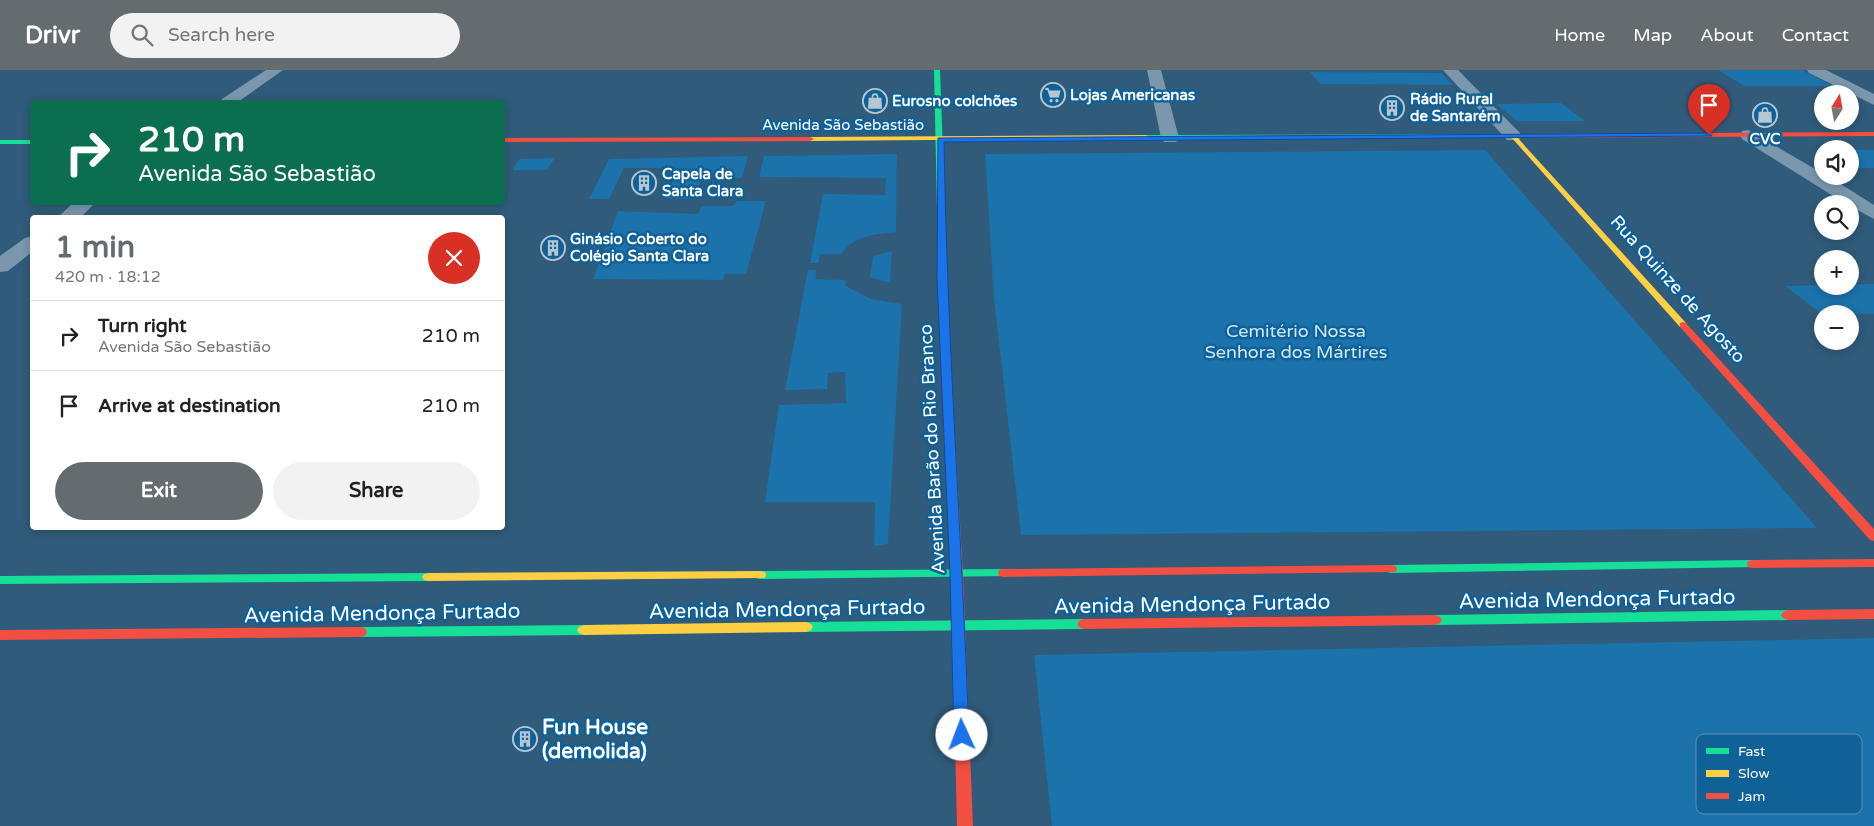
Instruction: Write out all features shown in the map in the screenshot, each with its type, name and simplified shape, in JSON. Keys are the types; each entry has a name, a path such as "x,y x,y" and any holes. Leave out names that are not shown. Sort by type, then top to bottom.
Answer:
{"main road":[{"name":"Avenida Barão do Rio Branco","path":"937,70 942,279 957,574 957,626 965,826"},
{"name":"Avenida São Sebastião","path":"505,140 940,140 1874,134"},
{"name":"Rua Quinze de Agosto","path":"1514,136 1874,537"},
{"path":"0,142 30,142"},
{"name":"Avenida Mendonça Furtado","path":"0,580 957,574 1874,563"},
{"name":"Avenida Mendonça Furtado","path":"0,635 957,626 1874,614"}],"street":[{"path":"231,100 276,70"},
{"path":"1154,70 1170,138"},
{"name":"Rua Quinze de Agosto","path":"1450,70 1514,136"},
{"path":"1814,70 1874,100"},
{"path":"1748,135 1874,213"},
{"path":"71,215 83,205"},
{"path":"0,266 30,244"}],"green space":[{"path":"1718,70 1802,70 1831,85 1814,86 1744,86"},
{"path":"1310,72 1441,73 1453,85 1320,84"},
{"path":"1561,103 1585,121 1517,121 1496,104"},
{"name":"Cemitério Nossa Senhora dos Mártires","path":"1485,150 1817,528 1021,535 994,298 985,154"},
{"path":"1859,150 1874,150 1874,168 1859,168"},
{"path":"897,154 896,232 866,237 852,243 841,254 820,254 818,263 810,263 823,194 885,195 886,178 759,177 764,156"},
{"path":"748,156 742,178 702,178 692,199 665,199 678,168 624,168 609,199 589,199 609,159"},
{"path":"555,158 547,170 512,170 520,159"},
{"path":"737,201 766,201 746,274 725,274 723,280 593,279 618,211 698,214 701,206 734,206"},
{"path":"892,251 890,283 870,277 873,256"},
{"path":"808,270 816,270 815,279 845,280 846,286 871,299 902,304 888,544 874,546 875,502 765,502 779,405 846,403 845,372 828,373 827,389 785,390"},
{"path":"1859,284 1874,284 1874,314 1859,314 1859,305 1814,305 1814,308 1785,286 1814,285 1814,295 1859,295"},
{"path":"1874,638 1874,826 1052,826 1034,655"}],"traffic: fast":[{"path":"937,70 945,349"},
{"path":"1146,137 1506,136"},
{"path":"0,142 30,142"},
{"path":"1391,569 1753,564"},
{"path":"760,575 1004,573"},
{"path":"0,580 429,577"},
{"path":"1435,620 1788,615"},
{"path":"806,627 1084,624"},
{"path":"360,632 584,630"}],"traffic: slow":[{"path":"1513,136 1683,325"},
{"path":"810,139 1146,137"},
{"path":"429,577 760,575"},
{"path":"584,630 806,627"}],"traffic: jam":[{"path":"1506,136 1874,134"},
{"path":"505,140 810,139"},
{"path":"1683,325 1874,537"},
{"path":"945,349 957,574 965,826"},
{"path":"1753,564 1874,563"},
{"path":"1004,573 1391,569"},
{"path":"1788,615 1874,614"},
{"path":"1084,624 1435,620"},
{"path":"0,635 360,632"}],"place":[{"name":"Lojas Americanas","path":"1053,95"},
{"name":"Eurosno colchões","path":"875,101"},
{"name":"Rádio Rural de Santarém","path":"1392,108"},
{"name":"CVC","path":"1765,115"},
{"name":"Capela de Santa Clara","path":"644,183"},
{"name":"Ginásio Coberto do Colégio Santa Clara","path":"553,248"},
{"name":"Fun House (demolida)","path":"525,739"}],"route":[{"path":"962,735 957,626 957,574 942,279 940,140 1709,135"}]}
